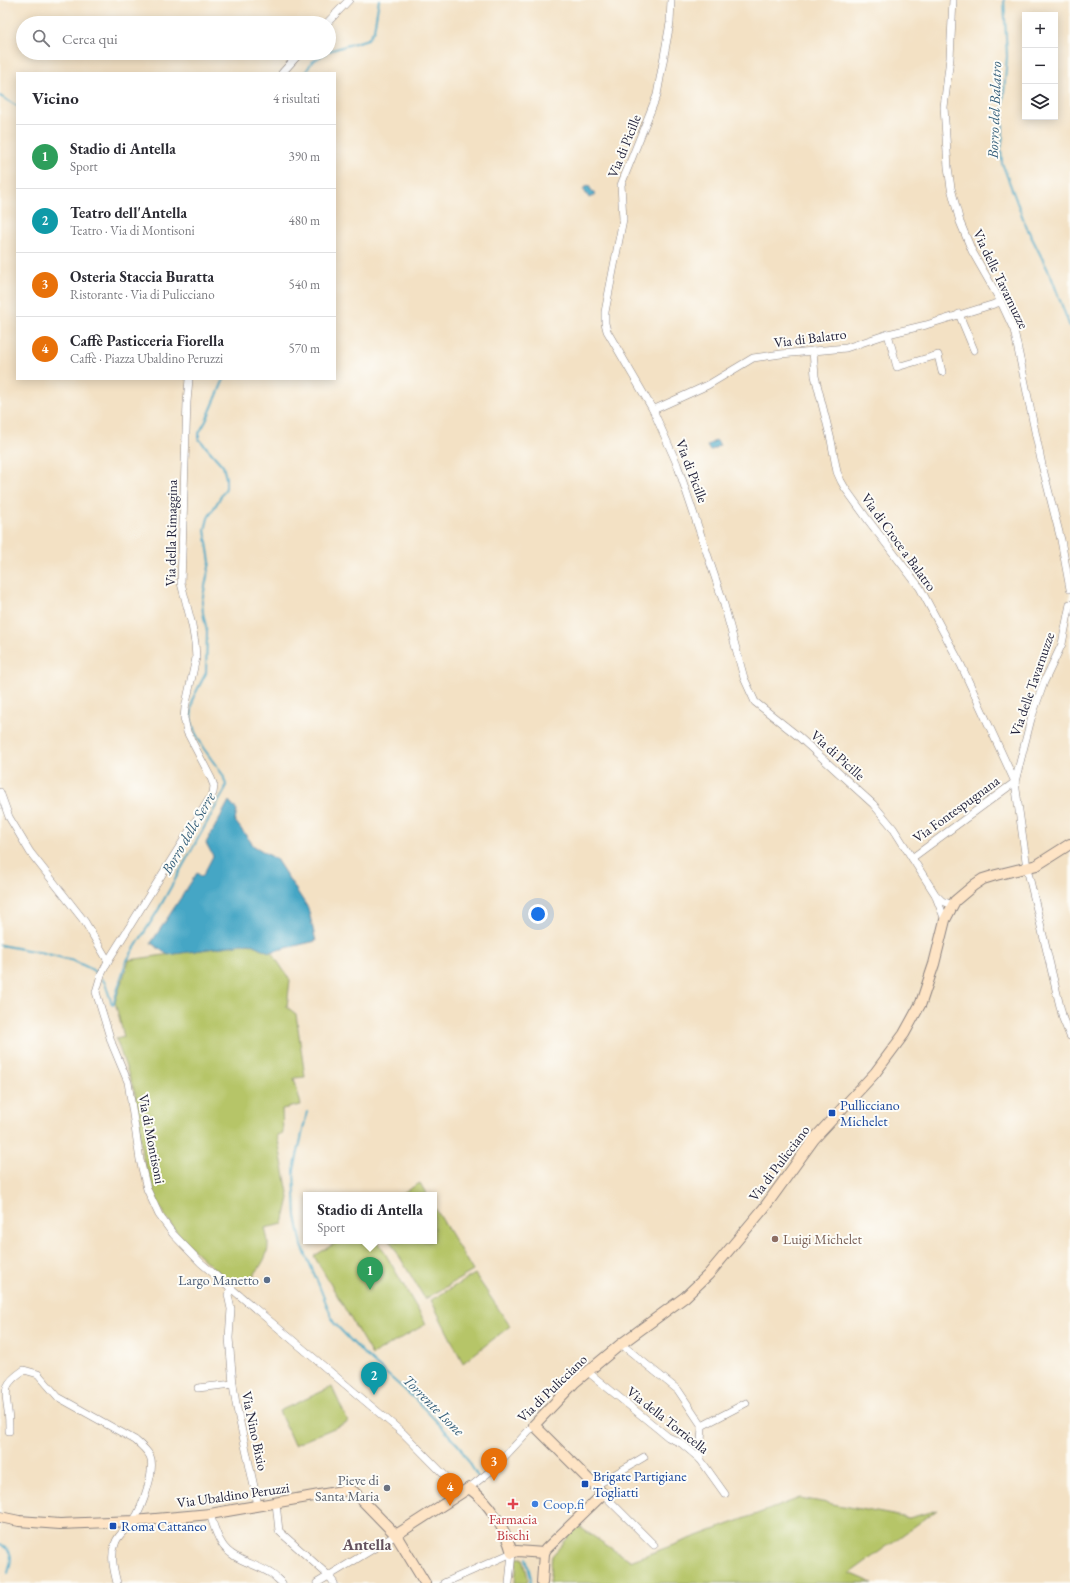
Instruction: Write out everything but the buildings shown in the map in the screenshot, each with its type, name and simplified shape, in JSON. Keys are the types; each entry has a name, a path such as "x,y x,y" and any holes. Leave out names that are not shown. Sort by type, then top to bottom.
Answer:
{"street":[{"path":"334,16 349,0"},
{"name":"Via di Picille","path":"671,0 670,23 657,95 621,185 623,219 605,317 607,331 653,410 676,464 723,601 744,678 755,702 799,737 873,804 893,828 935,894 942,902 952,905"},
{"name":"Via delle Tavarnuzze","path":"953,0 950,58 944,107 948,167 960,222 972,251 1001,302 1014,330 1042,465 1061,540 1070,589"},
{"path":"283,72 294,60"},
{"name":"Via di Balatro","path":"653,410 708,385 753,358 846,348 888,334 926,325 1001,302"},
{"path":"959,314 974,350"},
{"path":"888,334 897,367 938,355 942,372"},
{"name":"Via di Croce a Balatro","path":"813,351 815,376 831,440 837,472 844,488 920,588 961,665 1015,782"},
{"name":"Via della Rimaggina","path":"108,961 213,793 214,786 187,732 184,718 196,658 192,625 181,584 189,380"},
{"name":"Via delle Tavarnuzze","path":"1070,604 1062,644 1042,689 1031,719 1015,782 1027,868 1070,1036"},
{"name":"Via Fontespugnana","path":"912,858 1015,782"},
{"path":"0,792 9,817 30,852 85,922 108,961"},
{"name":"Via di Pulicciano","path":"466,1490 493,1469 570,1387 621,1344 685,1298 708,1275 768,1203 814,1139 860,1090 886,1059 913,1020 922,1003 945,920 952,905 974,884 996,875 1027,868 1041,863 1070,844"},
{"name":"Via di Picille","path":"935,894 945,920"},
{"name":"Via di Montisoni","path":"108,961 100,977 96,992 112,1044 128,1082 140,1160 147,1189 159,1215 173,1234 201,1263 403,1433 466,1490"},
{"name":"Via Nino Bixio","path":"231,1288 228,1295 231,1309 229,1338 233,1384 258,1506"},
{"path":"621,1344 678,1390 702,1426 700,1459"},
{"path":"9,1431 5,1395 14,1376 24,1370 38,1374 58,1397 135,1440 144,1448 150,1457 151,1470 148,1486 134,1521 118,1536 115,1543 112,1553 117,1583"},
{"name":"Via della Torricella","path":"588,1372 668,1437 681,1443 700,1459 726,1494"},
{"name":"Via Nino Bixio","path":"198,1388 233,1384"},
{"path":"702,1426 746,1403"},
{"path":"534,1424 654,1545"},
{"path":"595,1486 644,1457"},
{"name":"Via Ubaldino Peruzzi","path":"0,1517 19,1521 60,1524 134,1521 210,1514 348,1490 354,1492 360,1497 396,1535 425,1583"},
{"path":"317,1583 466,1490 476,1493 497,1520 508,1539 512,1554 509,1583"},
{"path":"542,1583 544,1553 548,1545 603,1494"},
{"path":"276,1503 279,1531 329,1576 334,1583"},
{"path":"210,1514 218,1537 226,1550 270,1573 282,1583"},
{"path":"444,1583 517,1551 544,1553"}],"green space":[{"path":"249,943 272,953 290,980 287,1007 296,1014 305,1077 294,1078 301,1105 282,1109 283,1133 277,1135 289,1198 283,1224 265,1228 268,1242 266,1255 261,1266 246,1284 226,1280 179,1236 163,1213 155,1196 142,1155 135,1093 116,1039 124,1037 115,1002 129,960"},
{"path":"420,1183 425,1192 404,1192"},
{"path":"437,1211 473,1271 425,1299 392,1244 437,1244"},
{"path":"334,1244 380,1244 426,1324 372,1355 314,1256"},
{"path":"475,1274 510,1326 463,1363 431,1300"},
{"path":"332,1387 348,1422 294,1445 279,1411"},
{"path":"800,1498 909,1518 937,1510 850,1573 873,1583 549,1583 552,1556 578,1526 630,1561"},
{"path":"517,1558 523,1558 528,1578 527,1583 515,1583"}],"water":[{"path":"588,185 595,195 589,198 583,189"},
{"path":"716,440 720,445 710,451 707,446"},
{"path":"229,801 237,810 235,821 254,846 276,859 308,908 316,941 269,952 249,943 168,955 151,943 197,873 202,877 213,856 206,843"}],"waterway":[{"name":"Borro delle Serre","path":"336,49 368,39 374,30 379,0"},
{"name":"Borro del Balatro","path":"1004,0 1007,56 1003,104 1003,134 1001,149 1002,163 1026,226 1051,276 1070,327"},
{"name":"Borro delle Serre","path":"306,72 312,62 315,60"},
{"path":"0,96 16,105"},
{"name":"Borro delle Serre","path":"113,1005 126,962 157,912 225,790 226,785 223,775 204,749 195,732 191,719 193,698 206,673 207,631 202,601 210,562 205,530 208,518 226,488 226,478 223,466 199,439 199,433 206,421 224,380"},
{"path":"0,945 44,953 74,961 91,969 99,975"},
{"path":"102,979 105,983 112,1004"},
{"name":"Torrente Isone","path":"307,1112 294,1170 296,1216 302,1246 334,1323 362,1352 415,1399 441,1426 459,1446 478,1477"},
{"path":"0,1544 8,1550 11,1556 8,1573"},
{"name":"Torrente Isone","path":"526,1558 531,1578 530,1583"}],"place":[{"name":"Pullicciano Michelet","path":"832,1113"},
{"name":"Luigi Michelet","path":"775,1239"},
{"name":"Largo Manetto","path":"267,1280"},
{"name":"Stadio di Antella","path":"370,1290"},
{"name":"Teatro dell'Antella","path":"374,1395"},
{"name":"Osteria Staccia Buratta","path":"494,1481"},
{"name":"Brigate Partigiane Togliatti","path":"585,1484"},
{"name":"Pieve di Santa Maria","path":"387,1488"},
{"name":"Farmacia Bischi","path":"513,1504"},
{"name":"Coop.fi","path":"535,1504"},
{"name":"Caffè Pasticceria Fiorella","path":"450,1506"},
{"name":"Roma Cattaneo","path":"113,1526"}],"district":[{"name":"Antella","path":"367,1544"}]}
